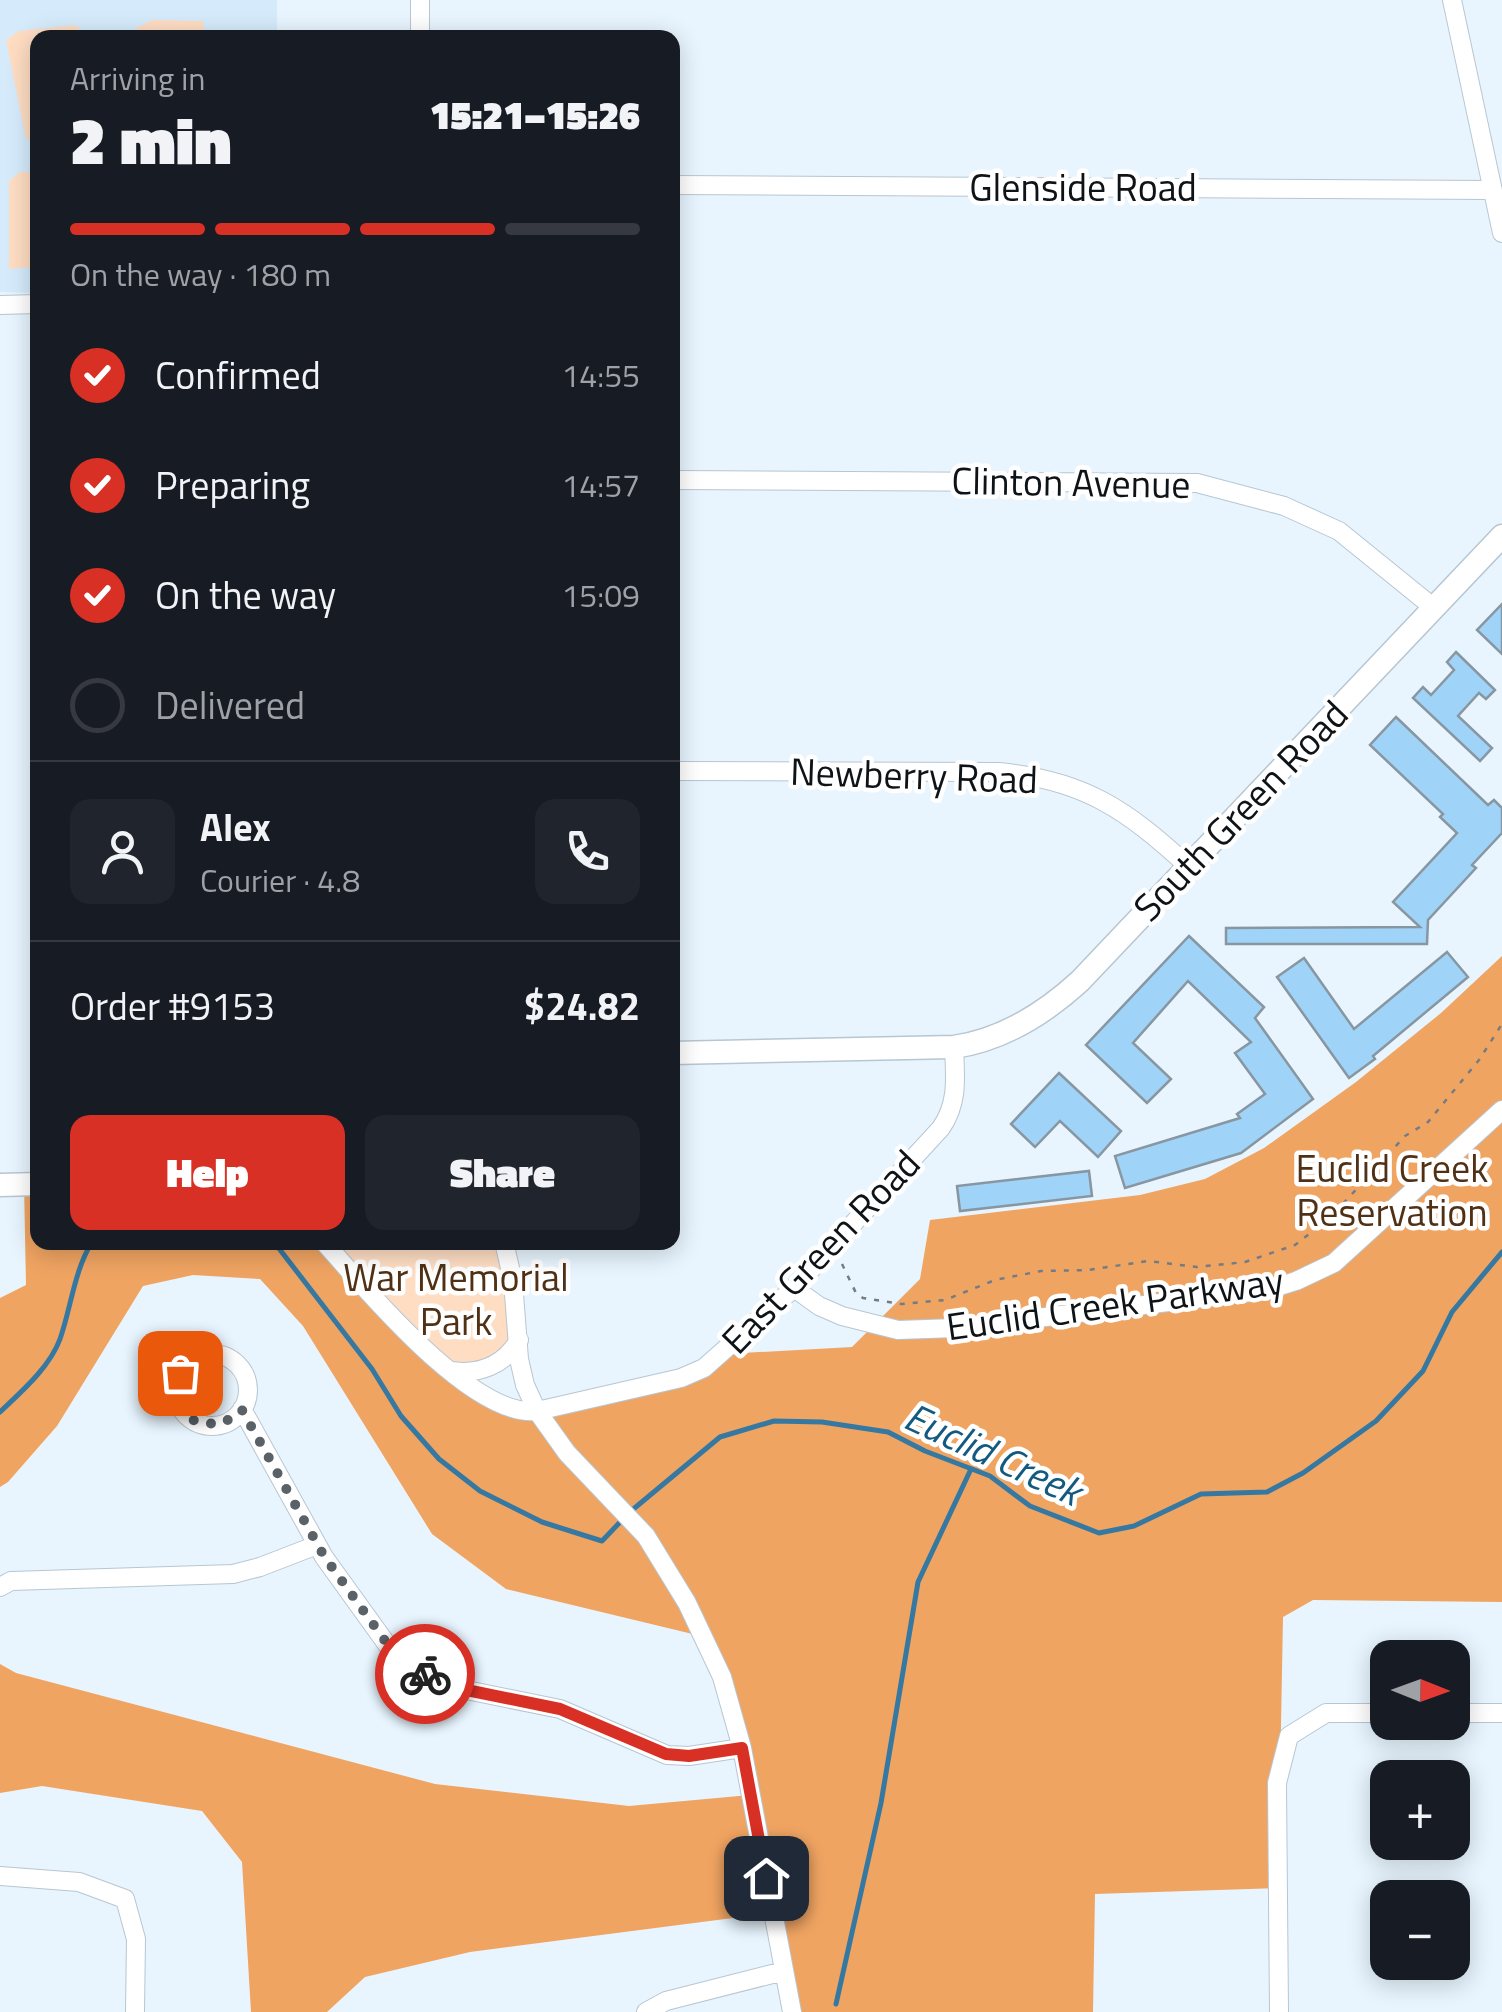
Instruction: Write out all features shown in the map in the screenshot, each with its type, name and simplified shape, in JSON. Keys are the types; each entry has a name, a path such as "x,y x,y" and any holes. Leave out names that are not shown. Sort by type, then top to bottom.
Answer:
{"main road":[{"name":"South Green Road","path":"680,1053 954,1047 1014,1027 1061,999 1502,536"},
{"path":"0,1185 30,1184"}],"street":[{"path":"420,0 420,30"},
{"path":"1452,0 1502,233"},
{"name":"Glenside Road","path":"680,185 1493,190"},
{"path":"0,304 30,304"},
{"name":"Clinton Avenue","path":"680,480 1198,483 1284,506 1339,531 1434,608"},
{"name":"Newberry Road","path":"680,771 1028,774 1080,788 1108,801 1144,826 1188,866"},
{"name":"East Green Road","path":"331,1250 412,1340 449,1370 516,1410 538,1410 681,1378 723,1354 794,1288 948,1117 955,1096 954,1047"},
{"name":"Euclid Creek Parkway","path":"794,1288 842,1316 898,1330 956,1328 1267,1290 1334,1263 1502,1110"},
{"path":"506,1250 513,1281 520,1372 538,1410 567,1453 646,1536 706,1638 742,1748 792,2012"},
{"path":"449,1370 480,1369 503,1362 518,1340"},
{"path":"204,1354 219,1354 233,1360 246,1379 248,1395 242,1410 230,1421 214,1426 190,1418 179,1406 176,1389 184,1366 204,1354"},
{"path":"242,1410 317,1544 396,1656 442,1685 560,1709 666,1754 689,1756 742,1748"},
{"path":"0,1587 11,1581 233,1574 317,1544"},
{"path":"1279,2012 1277,1784 1288,1736 1326,1713 1370,1713"},
{"path":"1470,1713 1502,1713"},
{"path":"0,1876 79,1882 125,1899 136,1939 135,2012"},
{"path":"646,2012 666,2001 784,1971"}],"path":[{"path":"829,1251 846,1270 856,1294 902,1304 945,1300 996,1280 1041,1271 1088,1270 1148,1261 1197,1268 1245,1262 1294,1245 1330,1218 1404,1136 1428,1122 1479,1060 1502,1024"}],"shaded area":[{"path":"0,0 277,0 277,30 30,30 30,293 0,292"}],"green space":[{"path":"152,20 203,21 204,30 134,30"},
{"path":"75,25 80,30 30,30 30,140 26,139 6,40 19,31"},
{"path":"20,172 30,172 30,268 9,269 9,181"},
{"name":"Euclid Creek Reservation","path":"1502,956 1502,1602 1313,1600 1283,1617 1278,1888 1095,1894 1093,2012 792,2012 772,1913 470,1952 365,1977 327,2012 251,2012 242,1862 202,1811 42,1786 0,1793 0,1664 16,1673 435,1784 629,1806 750,1795 705,1637 506,1589 432,1534 303,1326 260,1279 193,1275 143,1286 57,1426 0,1487 0,1298 26,1285 24,1184 30,1184 30,1250 330,1250 412,1339 516,1410 630,1390 723,1354 852,1347 920,1279 930,1220 1140,1195 1205,1179 1264,1148 1356,1082 1441,1013"},
{"name":"War Memorial Park","path":"331,1250 504,1250 511,1352 461,1372"}],"building":[{"path":"1502,604 1502,654 1477,630"},
{"path":"1456,652 1495,690 1486,699 1479,693 1458,716 1492,748 1480,761 1413,698 1423,687 1431,695 1454,670 1447,662"},
{"path":"1396,717 1488,805 1494,800 1502,808 1502,833 1428,920 1427,944 1226,944 1226,928 1420,927 1393,902 1457,833 1440,817 1443,814 1370,745"},
{"path":"1189,936 1264,1007 1255,1018 1313,1099 1241,1153 1125,1188 1115,1156 1240,1118 1237,1114 1265,1094 1235,1053 1251,1042 1188,981 1133,1043 1171,1079 1147,1103 1086,1045"},
{"path":"1447,952 1468,977 1349,1078 1277,977 1304,958 1354,1029"},
{"path":"1059,1073 1121,1131 1098,1157 1060,1121 1035,1147 1011,1124"},
{"path":"1089,1171 1092,1196 960,1211 957,1186"}],"waterway":[{"name":"Euclid Creek","path":"0,1412 34,1378 55,1349 88,1250"},
{"name":"Euclid Creek","path":"280,1250 372,1369 401,1416 439,1459 480,1491 542,1522 602,1541 623,1519"},
{"name":"Euclid Creek","path":"631,1511 720,1437 774,1421 822,1422 888,1432 990,1476 1030,1506 1099,1533 1134,1526 1201,1494 1267,1492 1303,1473 1376,1421 1423,1371 1452,1312 1502,1252"},
{"path":"836,2004 881,1803 918,1582 971,1469"}],"way so far":[{"path":"180,1373 176,1398 184,1413 198,1423 222,1424 242,1410 324,1556 396,1656 425,1674"}],"route":[{"path":"425,1674 442,1685 560,1709 666,1754 689,1756 742,1748 766,1878"}]}
